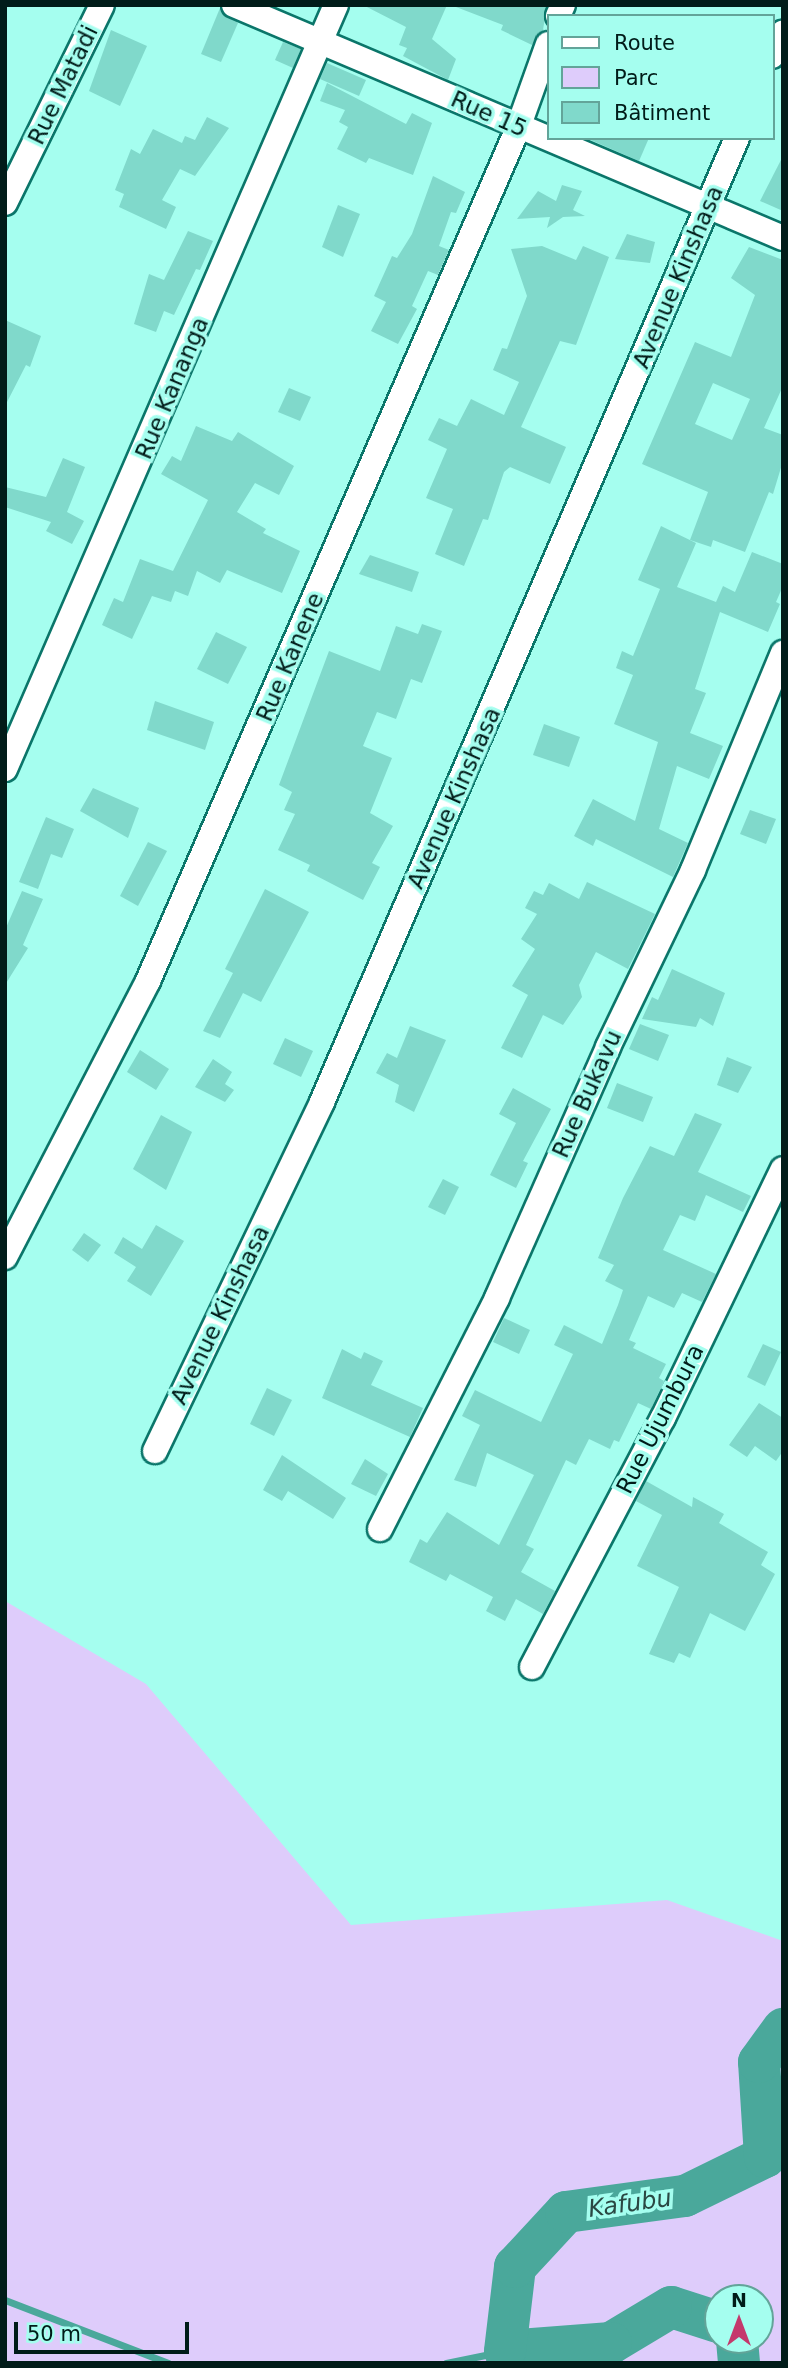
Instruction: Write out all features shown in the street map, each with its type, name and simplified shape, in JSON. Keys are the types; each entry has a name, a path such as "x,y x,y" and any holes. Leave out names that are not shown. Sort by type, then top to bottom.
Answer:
{"street":[{"name":"Rue Matadi","path":"5,203 102,5"},
{"name":"Rue 15","path":"234,5 322,39 546,139"},
{"name":"Rue Kananga","path":"5,769 336,5"},
{"path":"774,52 783,32"},
{"name":"Rue Kanene","path":"5,1257 148,981 518,128 546,50"},
{"name":"Rue 15","path":"548,140 783,238"},
{"name":"Avenue Kinshasa","path":"155,1451 322,1101 736,140"},
{"name":"Rue Bukavu","path":"380,1529 497,1298 608,1047 694,870 783,653"},
{"name":"Rue Ujumbura","path":"532,1667 663,1418 783,1169"}],"green space":[{"path":"5,1601 146,1684 351,1925 667,1900 783,1941 783,2363 5,2363"}],"building":[{"path":"363,5 447,5 432,39 456,59 448,80 403,56 407,48 399,45 406,27"},
{"path":"547,5 543,30 532,45 501,30 503,25 456,7"},
{"path":"220,8 238,23 221,62 201,54"},
{"path":"111,30 147,46 120,106 89,91"},
{"path":"283,42 301,49 293,68 275,60"},
{"path":"327,63 366,80 359,96 320,79"},
{"path":"327,83 406,124 412,113 432,123 413,175 369,158 366,163 337,149 348,127 339,122 345,110 320,101"},
{"path":"207,117 229,128 195,176 180,169 162,200 176,207 166,229 119,207 124,194 115,190 131,149 140,154 153,129 182,143 185,136 195,140"},
{"path":"591,140 648,140 639,161"},
{"path":"783,156 783,211 760,201"},
{"path":"433,176 465,192 456,213 451,212 439,246 449,250 438,275 428,271 412,306 417,309 398,344 371,331 386,302 374,296 392,256 397,258 412,234"},
{"path":"562,185 582,191 573,210 585,216 563,217 547,228 550,217 517,219 538,191 556,201"},
{"path":"338,205 360,214 343,257 322,247"},
{"path":"188,231 213,241 174,315 164,311 156,332 134,324 149,274 164,280"},
{"path":"627,234 655,242 650,263 615,259"},
{"path":"542,246 576,260 583,246 609,257 576,345 560,341 521,427 566,447 550,484 510,467 504,472 488,520 483,519 464,566 435,554 453,509 426,498 447,449 428,440 439,418 457,426 471,399 504,415 519,382 493,370 502,348 507,349 527,296 511,249"},
{"path":"749,247 783,260 783,386 764,428 783,435 783,461 773,494 769,492 745,552 713,540 711,547 690,540 708,492 642,464 695,342 731,357 755,295 731,278","holes":["713,383 750,399 732,440 695,424"]},
{"path":"5,320 41,336 30,367 26,365 5,406"},
{"path":"289,388 311,397 300,421 278,412"},
{"path":"196,426 232,441 238,432 294,466 279,495 255,483 237,512 266,529 263,533 300,551 282,593 227,570 220,583 197,571 188,596 175,591 171,602 152,596 132,639 102,625 114,598 123,602 140,559 173,571 208,500 161,474 172,456 181,461"},
{"path":"63,458 85,467 67,512 84,521 72,544 46,531 51,522 5,507 5,487 46,497"},
{"path":"661,526 696,543 677,587 716,602 723,586 735,592 752,552 783,564 783,586 776,602 780,604 768,632 720,612 695,689 706,693 690,733 723,746 709,779 677,766 659,829 688,843 673,877 596,839 593,846 574,836 593,799 635,821 658,742 614,724 633,675 616,668 622,651 633,656 660,589 638,580"},
{"path":"370,555 419,572 412,592 359,574"},
{"path":"422,624 442,631 422,683 411,679 396,719 377,712 363,746 392,758 370,813 393,826 372,863 380,867 363,900 307,871 310,865 278,850 295,814 284,810 292,792 279,785 329,651 380,671 396,626 418,634"},
{"path":"216,632 247,647 228,684 197,669"},
{"path":"155,701 214,722 205,750 147,730"},
{"path":"544,724 580,737 569,767 533,755"},
{"path":"93,788 139,808 128,838 80,811"},
{"path":"750,810 776,819 766,844 740,834"},
{"path":"46,817 74,829 62,858 51,854 38,889 19,882"},
{"path":"148,842 167,851 138,906 120,896"},
{"path":"587,882 655,914 628,969 596,952 579,985 582,997 563,1025 543,1015 522,1058 501,1048 528,995 512,986 535,949 521,939 537,914 525,908 534,891 543,895 549,883 579,899"},
{"path":"265,889 309,912 261,1002 243,993 220,1038 203,1031 233,973 225,969"},
{"path":"22,891 43,899 23,945 28,948 5,985 5,930"},
{"path":"672,969 725,993 713,1026 700,1018 696,1027 642,1019 652,997 658,1000"},
{"path":"640,1024 669,1035 658,1061 629,1049"},
{"path":"410,1026 446,1040 414,1112 395,1102 399,1085 376,1073 387,1053 397,1058"},
{"path":"285,1038 313,1051 301,1077 273,1064"},
{"path":"140,1050 169,1069 156,1090 127,1072"},
{"path":"727,1057 752,1067 738,1093 717,1085"},
{"path":"213,1059 232,1072 225,1084 234,1090 225,1102 195,1087"},
{"path":"617,1083 653,1097 643,1122 607,1108"},
{"path":"513,1088 551,1109 523,1161 528,1163 516,1188 490,1175 516,1123 499,1114"},
{"path":"695,1113 722,1124 698,1172 751,1196 743,1212 706,1195 695,1221 680,1215 663,1250 716,1274 702,1302 682,1293 674,1308 648,1296 629,1340 636,1343 633,1348 666,1364 659,1378 664,1381 651,1409 638,1403 619,1442 614,1440 610,1449 589,1439 576,1465 566,1460 526,1545 534,1549 521,1572 555,1591 543,1614 516,1599 505,1621 486,1611 493,1597 450,1574 446,1581 409,1562 420,1539 427,1543 447,1512 499,1545 534,1475 487,1453 476,1487 454,1480 480,1425 462,1416 475,1390 541,1422 573,1354 554,1345 564,1325 602,1344 623,1290 605,1281 614,1265 598,1258 623,1198 650,1146 674,1156"},
{"path":"161,1115 192,1132 166,1190 133,1169"},
{"path":"443,1179 459,1187 445,1215 428,1207"},
{"path":"156,1225 184,1241 151,1296 127,1281 136,1267 114,1253 123,1237 142,1249"},
{"path":"84,1233 101,1245 88,1262 72,1250"},
{"path":"504,1318 530,1330 519,1354 493,1342"},
{"path":"763,1344 781,1352 765,1386 747,1377"},
{"path":"342,1349 361,1359 364,1352 383,1361 371,1385 423,1408 410,1437 322,1398"},
{"path":"267,1388 292,1400 274,1436 250,1424"},
{"path":"759,1403 783,1418 783,1451 776,1461 755,1446 747,1457 729,1445"},
{"path":"282,1455 346,1498 333,1519 288,1491 282,1501 263,1490"},
{"path":"365,1459 388,1474 376,1496 351,1484"},
{"path":"646,1481 692,1507 693,1497 724,1514 719,1523 768,1552 761,1565 775,1574 745,1631 710,1613 690,1658 679,1653 674,1663 649,1654 679,1587 637,1566 662,1515 636,1501"}],"waterway":[{"name":"Kafubu","path":"704,2318 671,2307 611,2343 505,2351 515,2267 566,2212 685,2196 765,2157 759,2062 783,2029"},
{"path":"5,2300 168,2363"},
{"path":"446,2363 505,2351"},
{"name":"Kafubu","path":"738,2354 739,2363"}]}
